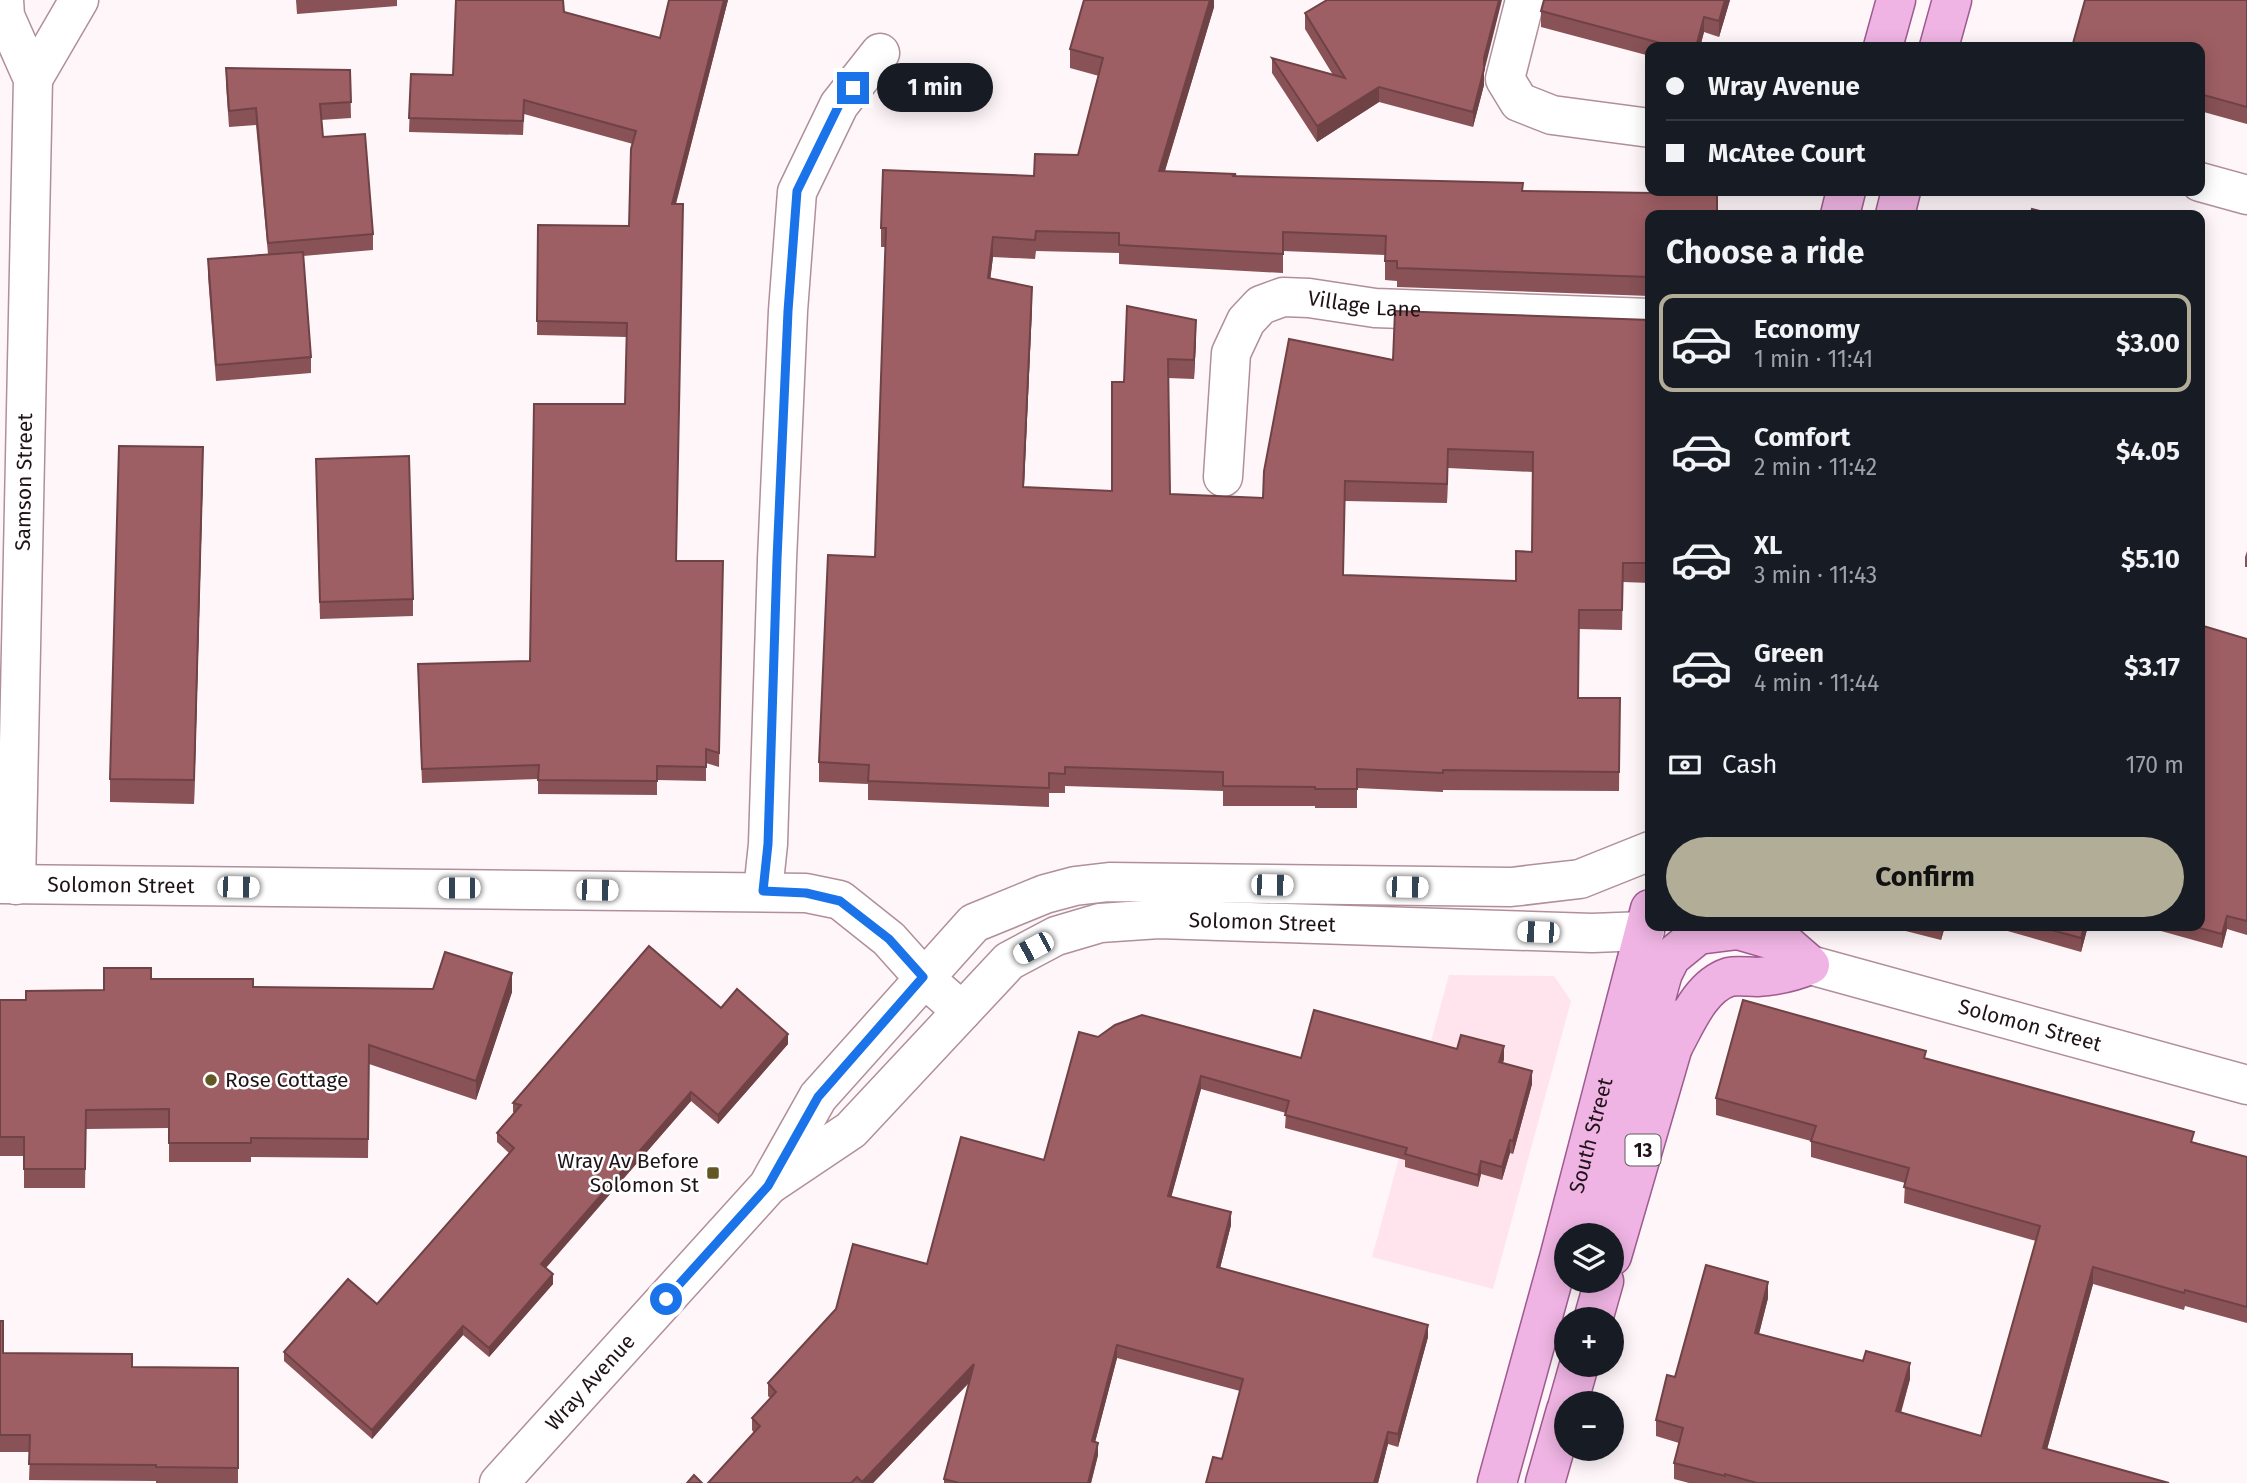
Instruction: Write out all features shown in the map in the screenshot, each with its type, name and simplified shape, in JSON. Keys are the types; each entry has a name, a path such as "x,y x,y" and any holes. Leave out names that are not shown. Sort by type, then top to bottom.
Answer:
{"main road":[{"path":"1884,42 1896,0"},
{"path":"1940,42 1952,0"},
{"path":"1677,933 1718,931"},
{"path":"1674,1045 1694,1007 1714,985 1731,976 1755,977 1791,972 1810,965 1786,944 1757,931"},
{"path":"1677,933 1755,977"},
{"name":"13","path":"1621,1223 1674,1045 1677,933"},
{"name":"South Street","path":"1575,1223 1677,933"},
{"name":"South Street","path":"1497,1483 1554,1291"},
{"path":"1545,1483 1554,1452"}],"street":[{"name":"Samson Street","path":"4,0 16,77 8,885"},
{"name":"Samson Street","path":"16,77 79,0"},
{"path":"1525,0 1505,79 1519,102 1552,115 1645,127"},
{"path":"763,891 768,844 787,325 797,191 839,105 880,53"},
{"path":"2205,183 2247,195"},
{"name":"Village Lane","path":"1223,477 1231,354 1246,321 1261,304 1283,298 1308,298 1375,308 1645,318"},
{"name":"Solomon Street","path":"923,977 974,923 1045,894 1075,886 1109,883 1511,887 1580,878 1645,852"},
{"name":"Solomon Street","path":"8,885 806,893 840,901 889,939 923,977 962,1011 1010,961 1056,936 1100,923 1159,919 1592,933 1677,933"},
{"name":"Solomon Street","path":"1810,965 2247,1085"},
{"name":"Wray Avenue","path":"499,1483 768,1186 818,1097 923,977"},
{"name":"Wray Avenue","path":"768,1186 851,1130 962,1011"}],"shaded area":[{"path":"1449,975 1554,976 1571,1001 1493,1289 1372,1257"}],"building":[{"path":"456,0 563,0 564,12 660,38 669,0 724,0 672,204 683,204 676,561 723,561 719,753 706,749 706,767 657,766 657,781 538,780 539,765 422,769 418,664 530,661 534,404 625,404 627,323 537,321 538,225 629,226 631,149 636,131 524,100 523,121 409,118 411,74 453,75"},
{"path":"1084,0 1210,0 1159,171 1236,174 1232,176 1523,183 1522,191 1717,196 1717,210 1645,210 1645,277 1397,268 1397,261 1385,261 1386,236 1283,232 1283,254 1119,245 1119,233 1036,231 1035,240 993,237 988,278 1032,287 1023,487 1112,491 1112,382 1124,382 1127,306 1196,320 1194,360 1168,359 1170,494 1263,498 1264,471 1289,339 1393,360 1395,311 1645,320 1645,563 1623,563 1622,610 1579,610 1578,698 1620,698 1619,772 1443,770 1443,773 1357,769 1357,789 1315,789 1223,786 1223,772 1065,767 1065,774 1049,773 1049,788 868,781 869,765 819,762 828,555 875,557 886,228 881,228 883,170 1034,176 1035,154 1078,155 1103,58 1070,49","holes":["1448,449 1533,452 1532,552 1516,551 1516,581 1343,575 1345,481 1447,484"]},
{"path":"1327,0 1499,0 1473,112 1379,87 1317,126 1272,58 1345,78 1305,13"},
{"path":"1544,0 1725,0 1719,21 1704,17 1697,42 1656,42 1541,11"},
{"path":"2085,0 2247,0 2247,107 2205,95 2205,42 2073,42"},
{"path":"226,68 350,70 351,102 320,104 323,137 365,134 373,234 268,243 256,108 229,111"},
{"path":"303,252 311,357 216,365 208,259"},
{"path":"119,446 203,447 194,780 110,779"},
{"path":"409,456 413,599 320,602 316,459"},
{"path":"2205,626 2247,639 2247,921 2227,916 2222,934 2205,929"},
{"path":"2055,931 2083,931 2081,938"},
{"path":"649,946 721,1008 737,989 788,1034 718,1115 691,1092 541,1264 553,1274 489,1348 463,1326 372,1430 284,1352 348,1279 377,1304 514,1148 497,1133 521,1105 513,1103"},
{"path":"445,952 512,973 476,1081 369,1045 368,1139 251,1138 251,1143 169,1143 169,1109 86,1110 85,1169 24,1169 24,1137 0,1137 0,1000 26,1000 26,991 104,990 104,968 151,968 151,979 253,979 253,987 433,989"},
{"path":"1743,1000 1926,1051 1924,1058 2194,1132 2191,1142 2247,1157 2247,1307 2185,1290 2184,1293 2093,1267 2043,1448 2169,1483 1757,1483 1674,1463 1683,1428 1656,1420 1667,1375 1675,1377 1706,1265 1768,1282 1755,1333 1863,1361 1866,1351 1910,1363 1896,1411 1981,1436 2040,1226 1904,1187 1909,1168 1811,1141 1816,1126 1716,1098"},
{"path":"1314,1010 1457,1049 1461,1035 1504,1046 1499,1062 1532,1071 1513,1141 1510,1140 1502,1167 1481,1161 1478,1175 1405,1154 1407,1148 1285,1115 1289,1101 1201,1076 1168,1196 1231,1212 1217,1267 1428,1325 1398,1434 1388,1432 1374,1483 1206,1483 1213,1457 1222,1459 1243,1379 1117,1345 1092,1441 1098,1443 1088,1483 959,1483 944,1479 974,1364 862,1482 857,1477 851,1483 708,1483 760,1426 752,1418 776,1392 768,1383 836,1309 853,1244 927,1264 961,1137 1044,1160 1079,1032 1098,1037 1115,1025 1142,1015 1301,1058"},
{"path":"0,1321 3,1321 3,1353 132,1354 132,1367 238,1368 238,1468 29,1464 30,1435 0,1435"},
{"path":"694,1475 702,1483 687,1483"}],"place":[{"name":"Rose Cottage","path":"211,1080"},
{"name":"Wray Av Before Solomon St","path":"713,1173"}],"route":[{"path":"666,1299 768,1186 818,1097 923,977 889,939 840,901 806,893 763,891 768,844 788,311 797,191 839,105 853,88"}]}
